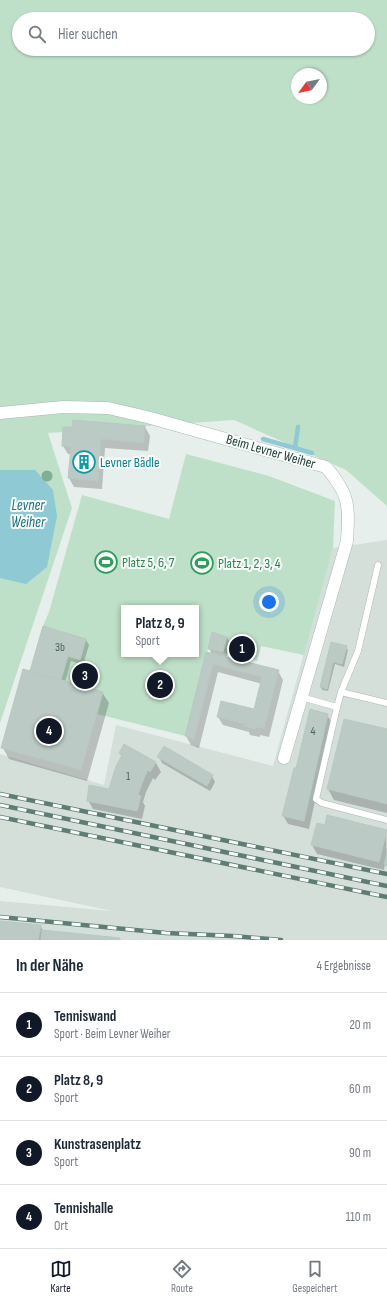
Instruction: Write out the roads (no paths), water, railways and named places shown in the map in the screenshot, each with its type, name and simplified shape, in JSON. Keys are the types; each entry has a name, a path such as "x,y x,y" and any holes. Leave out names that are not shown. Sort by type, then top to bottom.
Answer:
{"street":[{"name":"Beim Levner Weiher","path":"0,413 63,407 108,408 147,417 326,467 338,481 345,496 349,513 347,541 284,758"}],"lane":[{"path":"378,565 358,651 341,692 337,707 316,799 322,803 387,820"},
{"path":"341,692 387,703"},
{"path":"301,697 337,707"}],"water":[{"name":"Levner Weiher","path":"0,470 35,470 53,490 57,516 47,567 26,584 0,578"}],"waterway":[{"path":"295,448 298,427"},
{"path":"263,439 312,453"}],"railway":[{"path":"0,794 387,874"},
{"path":"0,805 387,886"},
{"path":"0,817 387,897"},
{"path":"0,917 166,933 281,940"}],"place":[{"name":"Levner Bädle","path":"84,462"},
{"name":"Platz 5, 6, 7","path":"106,562"},
{"name":"Platz 1, 2, 3, 4","path":"202,563"},
{"name":"Tenniswand","path":"242,649"},
{"name":"Kunstrasenplatz","path":"85,676"},
{"name":"Platz 8, 9","path":"160,685"},
{"name":"Tennishalle","path":"49,731"}]}
